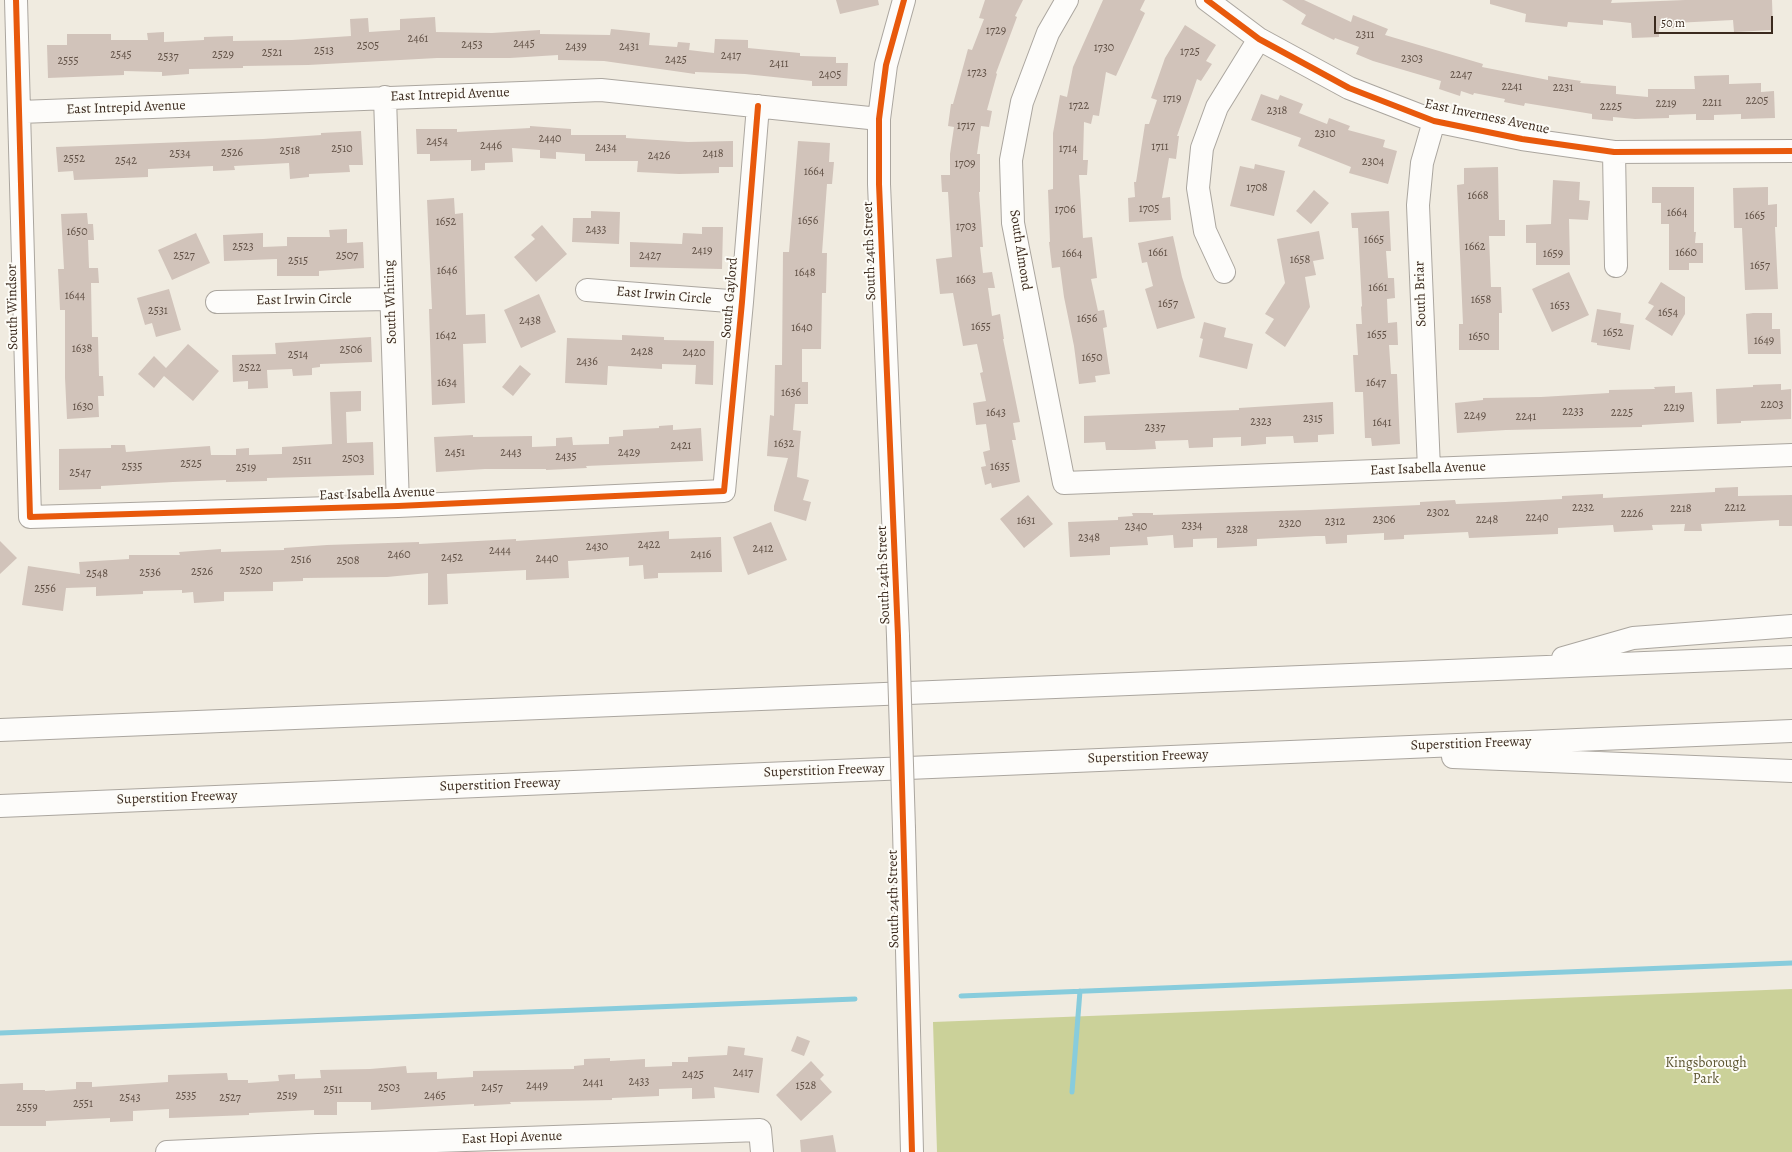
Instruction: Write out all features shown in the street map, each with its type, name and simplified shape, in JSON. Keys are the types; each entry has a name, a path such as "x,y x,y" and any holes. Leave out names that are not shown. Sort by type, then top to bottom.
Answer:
{"main road":[{"name":"South Windsor","path":"16,0 30,517"},
{"name":"South 24th Street","path":"904,0 886,65 879,119 879,184 898,636 912,1152"},
{"name":"South Almond","path":"1064,482 1013,223 1011,160 1022,102 1048,33 1067,0"},
{"name":"East Inverness Avenue","path":"1207,0 1259,39 1349,88 1434,121 1522,138 1614,152 1792,151"},
{"path":"1224,272 1205,231 1198,188 1202,148 1217,107 1259,39"},
{"name":"East Intrepid Avenue","path":"20,112 601,90 879,119"},
{"name":"South Whiting","path":"384,98 398,506"},
{"name":"South Gaylord","path":"724,491 742,302 758,106"},
{"name":"South Briar","path":"1429,469 1418,205 1422,163 1434,121"},
{"path":"1614,152 1616,266"},
{"name":"East Irwin Circle","path":"587,290 742,302"},
{"name":"East Irwin Circle","path":"217,302 390,299"},
{"name":"East Isabella Avenue","path":"1064,482 1792,455"},
{"name":"East Isabella Avenue","path":"30,517 398,506 724,491"},
{"path":"1527,668 1634,638 1792,626"},
{"path":"0,730 1792,658"},
{"name":"Superstition Freeway","path":"0,806 1792,731"},
{"path":"1290,751 1792,771"},
{"name":"East Hopi Avenue","path":"167,1152 318,1148 760,1130 762,1152"}],"green space":[{"name":"Kingsborough Park","path":"1792,989 1792,1152 937,1152 933,1022"}],"building":[{"path":"836,0 878,0 879,5 840,14"},
{"path":"985,0 1023,0 1015,16 1017,17 996,73 997,74 987,110 992,111 989,127 981,126 977,154 980,154 979,192 983,247 980,247 983,273 992,272 995,288 988,288 992,316 1000,314 1003,339 1020,422 1013,423 1016,440 1012,440 1020,482 992,488 991,483 985,485 981,467 986,466 983,452 990,450 986,424 976,425 973,403 986,401 980,373 983,372 977,344 963,346 953,293 940,294 936,259 952,257 948,192 942,192 941,175 950,175 950,154 954,127 948,126 951,104 953,104 968,49 972,50 984,19 979,18"},
{"path":"1103,0 1145,0 1140,10 1145,13 1116,76 1106,72 1099,116 1093,115 1091,124 1084,122 1083,160 1088,160 1087,175 1079,175 1083,238 1092,237 1097,278 1091,279 1098,311 1104,310 1107,327 1103,328 1110,374 1095,376 1096,382 1079,384 1060,267 1052,268 1049,242 1048,190 1053,189 1053,133 1060,95 1067,97 1073,67"},
{"path":"1282,0 1304,0 1351,22 1353,15 1388,29 1385,35 1483,64 1482,67 1548,80 1548,76 1581,81 1580,83 1616,86 1616,94 1648,97 1648,89 1695,89 1694,76 1729,75 1729,84 1761,83 1761,92 1774,91 1775,118 1741,119 1741,114 1714,115 1714,120 1696,120 1696,114 1669,115 1669,118 1635,119 1613,117 1613,121 1592,119 1592,114 1525,103 1524,106 1504,102 1505,99 1474,93 1473,95 1461,91 1460,96 1439,89 1441,81 1373,61 1356,54 1359,47 1335,38 1334,40 1301,24 1306,15"},
{"path":"1490,0 1612,0 1611,3 1685,0 1772,0 1773,30 1734,32 1733,20 1675,23 1675,28 1659,28 1659,37 1632,38 1631,23 1603,20 1603,25 1568,22 1567,27 1525,22 1526,14 1490,4"},
{"path":"435,17 436,32 492,33 540,30 540,34 610,35 611,29 650,33 649,45 677,47 678,42 690,43 689,50 714,53 715,39 748,40 748,48 800,53 800,56 836,57 836,63 848,63 847,86 812,86 812,81 745,74 695,72 695,74 604,61 558,60 558,55 510,58 437,58 308,65 243,66 243,68 189,69 189,74 162,76 162,72 124,71 124,75 48,78 47,45 67,45 67,34 111,34 111,40 148,40 147,33 164,32 164,42 204,40 204,37 233,36 233,41 292,40 351,36 350,19 368,18 369,32 400,30 400,19"},
{"path":"1185,25 1216,45 1206,61 1212,64 1201,81 1197,79 1177,136 1179,136 1176,159 1169,158 1162,198 1170,197 1171,220 1129,222 1128,198 1135,197 1134,182 1136,182 1145,124 1149,124 1157,100 1151,98 1165,58"},
{"path":"1261,94 1278,100 1280,95 1303,104 1299,113 1327,124 1329,118 1350,126 1348,130 1385,140 1383,147 1397,151 1388,184 1349,173 1351,167 1298,146 1301,138 1251,120"},
{"path":"530,126 571,129 571,135 626,135 626,138 688,142 733,141 733,167 719,167 719,173 679,174 637,172 638,161 585,161 585,154 556,152 556,159 540,158 540,150 512,148 513,162 485,163 485,170 471,171 471,160 430,161 430,154 417,154 416,129 457,129 457,132 530,128"},
{"path":"361,131 363,165 349,165 350,172 309,174 309,177 290,179 289,163 234,166 235,170 213,171 213,166 148,169 148,177 74,180 73,171 58,172 56,147 263,139 321,135 321,133"},
{"path":"798,141 830,143 829,162 834,162 832,184 827,184 822,253 827,253 826,293 822,293 821,349 802,349 802,382 808,382 808,404 795,404 793,430 801,431 797,477 809,480 803,500 811,502 806,521 774,511 774,506 788,458 767,456 770,415 774,416 775,365 782,365 783,252 789,252"},
{"path":"1255,164 1285,171 1274,216 1230,206 1240,166 1254,169"},
{"path":"1498,167 1499,220 1505,220 1505,236 1489,236 1491,287 1501,287 1502,313 1499,313 1499,350 1459,350 1459,324 1463,324 1457,185 1464,184 1464,168"},
{"path":"1553,180 1580,182 1579,200 1590,201 1588,220 1569,219 1570,265 1536,265 1536,243 1526,243 1526,225 1551,224"},
{"path":"1652,187 1694,187 1695,243 1703,243 1703,263 1689,263 1689,270 1669,270 1669,224 1661,224 1661,203 1652,203"},
{"path":"1768,187 1768,205 1777,204 1777,227 1775,227 1778,289 1745,290 1742,228 1734,228 1733,188"},
{"path":"1314,190 1329,203 1311,224 1296,211"},
{"path":"454,198 455,214 463,213 466,315 485,314 486,343 463,344 465,403 432,405 429,309 432,309 427,200"},
{"path":"591,211 620,212 619,244 572,242 573,218 591,218"},
{"path":"1389,211 1391,251 1386,251 1388,278 1394,278 1395,298 1387,299 1388,323 1397,322 1398,345 1389,345 1391,374 1397,374 1400,444 1372,446 1371,438 1365,438 1363,392 1355,392 1353,355 1358,355 1356,324 1362,324 1362,306 1358,228 1352,228 1351,213"},
{"path":"87,213 88,224 93,224 94,240 88,240 89,268 98,268 99,283 91,283 92,337 98,337 99,376 103,376 104,396 98,396 99,417 67,419 65,378 65,310 60,310 58,269 64,269 61,214"},
{"path":"542,225 567,254 536,282 514,257 535,239 531,235"},
{"path":"702,227 723,227 722,269 630,267 630,242 682,244 683,233 702,234"},
{"path":"347,229 347,243 363,242 364,268 319,271 319,276 277,276 277,259 224,261 223,235 263,233 263,247 287,246 287,237 330,237 329,230"},
{"path":"1319,231 1324,259 1313,261 1316,275 1305,277 1310,307 1285,347 1265,333 1274,319 1265,314 1285,283 1277,239"},
{"path":"196,233 210,263 172,280 158,250"},
{"path":"1173,236 1182,277 1195,318 1157,329 1145,289 1153,286 1147,262 1142,263 1138,243"},
{"path":"1569,272 1589,315 1552,332 1532,289"},
{"path":"1661,282 1685,297 1685,314 1672,336 1645,319 1654,306 1648,303"},
{"path":"169,289 181,330 156,337 152,323 145,325 137,298"},
{"path":"539,294 556,332 521,348 504,310"},
{"path":"1597,309 1621,313 1620,323 1634,325 1630,350 1597,345 1597,343 1591,342"},
{"path":"1772,313 1772,329 1780,329 1781,354 1748,354 1746,314"},
{"path":"1204,322 1226,328 1224,337 1253,344 1247,369 1199,357 1203,339 1200,338"},
{"path":"622,335 664,337 664,340 714,341 713,385 695,384 696,365 662,364 662,369 608,366 607,385 565,383 567,338 622,340"},
{"path":"371,337 372,362 320,364 320,367 312,368 312,375 293,376 292,369 267,370 268,388 248,389 248,381 233,382 232,355 276,354 275,343"},
{"path":"188,344 219,371 193,401 164,376 154,388 138,374 154,356 166,368"},
{"path":"520,365 531,374 513,396 502,387"},
{"path":"1781,384 1781,390 1791,389 1791,419 1741,421 1741,423 1717,424 1716,389"},
{"path":"1675,386 1675,393 1692,392 1694,422 1642,425 1642,427 1506,430 1457,433 1455,403 1483,400 1483,398 1541,397 1609,393 1609,390 1655,389 1654,387"},
{"path":"361,391 361,411 346,412 347,443 373,442 374,475 267,478 267,481 226,482 226,480 173,482 101,486 101,489 59,490 59,449 111,448 111,445 125,445 126,452 210,446 211,455 236,455 236,449 249,448 249,455 282,454 282,447 332,444 330,392"},
{"path":"1333,402 1334,434 1318,435 1318,442 1294,443 1293,436 1266,437 1266,444 1241,446 1241,437 1213,438 1213,447 1189,448 1188,440 1155,441 1156,449 1135,450 1106,450 1105,442 1084,443 1084,416 1239,410 1239,408"},
{"path":"673,425 673,430 701,428 703,461 586,466 587,468 546,470 485,469 436,472 434,437 473,435 473,437 532,436 532,447 556,446 556,438 572,437 573,445 609,444 609,437 623,436 623,430 659,428 659,426"},
{"path":"1738,487 1738,496 1792,495 1792,526 1779,526 1779,520 1701,524 1702,531 1684,531 1685,524 1652,525 1653,530 1614,532 1613,525 1558,528 1558,534 1469,538 1468,532 1404,535 1404,539 1384,540 1384,533 1347,535 1347,543 1326,544 1325,536 1316,536 1257,539 1257,546 1217,548 1217,538 1193,539 1193,547 1174,548 1173,535 1147,537 1148,545 1110,547 1110,555 1070,557 1068,522 1118,520 1118,517 1133,516 1132,513 1153,513 1153,515 1309,510 1420,505 1420,502 1455,500 1456,504 1562,499 1562,496 1603,494 1603,498 1715,492 1715,488"},
{"path":"1028,495 1053,524 1024,548 1000,519"},
{"path":"771,522 787,560 748,575 733,537"},
{"path":"669,531 669,539 721,537 722,572 658,573 658,578 644,579 643,565 629,566 629,557 568,561 569,578 526,580 526,570 447,574 448,604 428,605 428,573 387,577 303,578 303,581 273,582 273,591 224,592 224,601 194,603 193,592 182,593 182,590 143,591 143,594 96,596 96,587 66,588 63,611 22,605 28,566 80,574 79,562 129,559 129,555 180,555 179,552 221,549 221,552 284,550 284,548 327,545 419,542 419,544 516,539 516,541"},
{"path":"0,541 17,558 0,574"},
{"path":"797,1036 810,1041 804,1056 791,1051"},
{"path":"728,1046 745,1048 744,1055 763,1058 759,1093 714,1087 715,1098 692,1099 692,1088 659,1089 659,1096 612,1098 612,1100 510,1102 511,1104 474,1106 474,1104 371,1110 371,1102 337,1102 337,1115 314,1115 314,1110 249,1113 249,1115 169,1118 169,1109 133,1111 133,1121 110,1122 110,1118 46,1121 46,1126 0,1126 0,1084 23,1083 23,1090 45,1091 76,1089 76,1082 92,1082 92,1087 168,1082 168,1075 227,1073 228,1080 248,1080 248,1083 279,1081 278,1075 295,1074 295,1079 321,1078 320,1070 370,1069 406,1066 407,1073 437,1072 437,1079 473,1077 473,1071 574,1069 574,1066 584,1065 584,1059 610,1058 610,1061 645,1059 645,1067 672,1066 672,1062 688,1062 688,1057 727,1055"},
{"path":"811,1061 824,1075 820,1079 832,1092 801,1121 776,1095"},
{"path":"833,1135 836,1152 801,1152 800,1140"}],"waterway":[{"path":"961,996 1792,963"},
{"path":"1072,1092 1080,991"},
{"path":"0,1033 855,999"}],"cycle path":[{"path":"16,0 30,517 398,506 724,491 742,302 758,106"},
{"path":"904,0 886,65 879,119 879,184 898,636 912,1152"},
{"path":"1207,0 1259,39 1349,88 1434,121 1522,139 1614,152 1792,151"}]}
